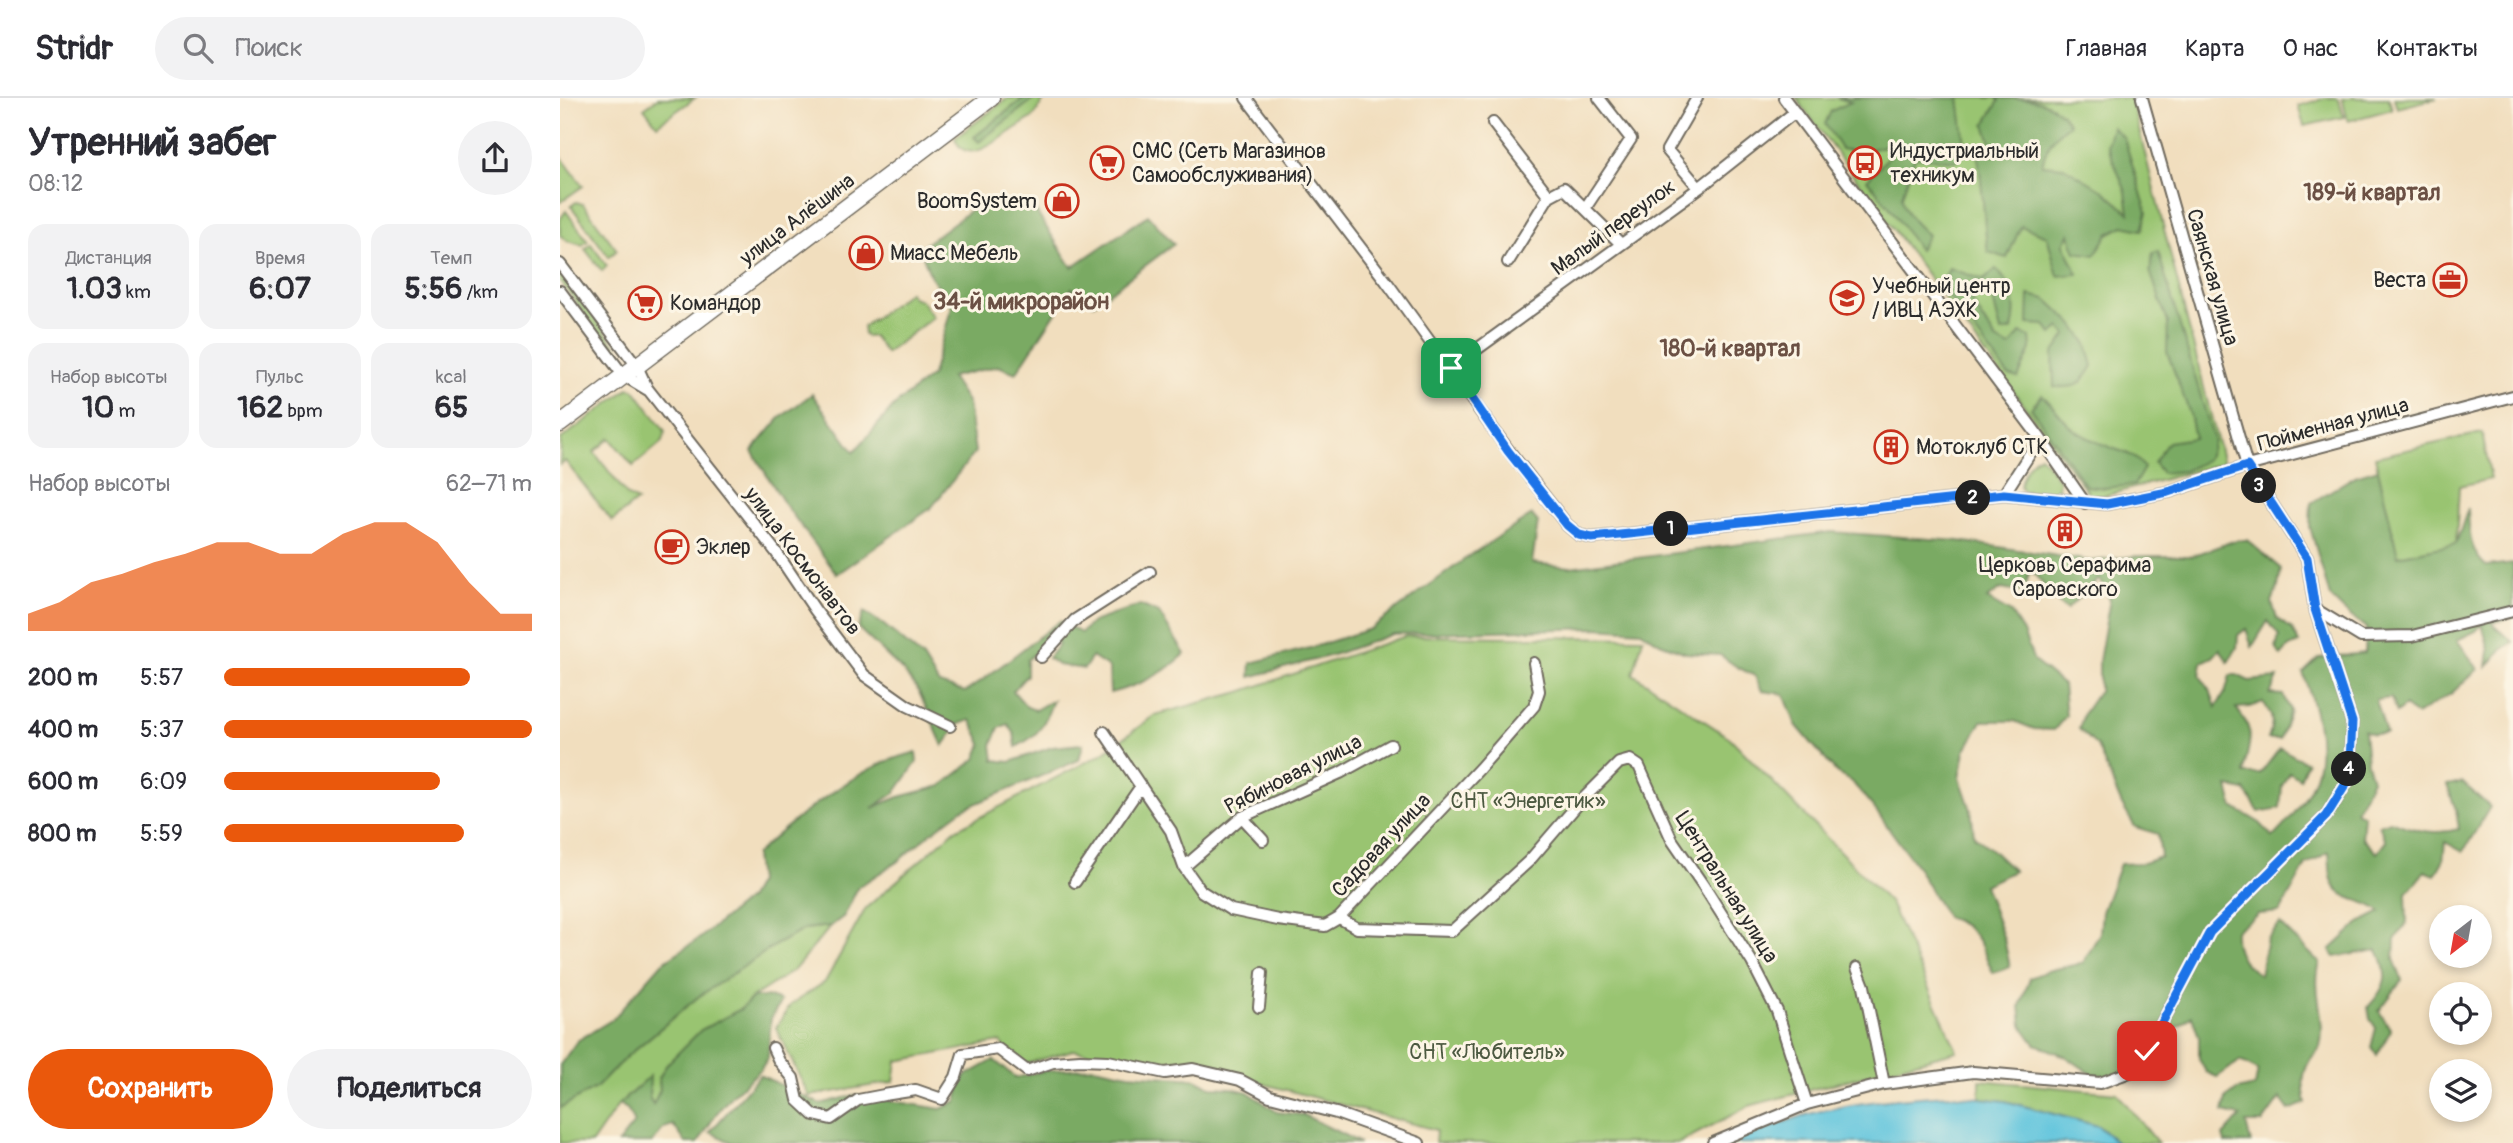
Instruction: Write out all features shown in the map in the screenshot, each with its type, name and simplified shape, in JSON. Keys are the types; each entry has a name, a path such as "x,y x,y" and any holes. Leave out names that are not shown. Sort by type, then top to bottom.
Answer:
{"street":[{"name":"улица Алёшина","path":"560,424 992,98"},
{"path":"1246,98 1451,368"},
{"path":"1586,207 1631,139 1598,98"},
{"path":"1697,98 1667,150 1699,188"},
{"path":"1784,98 2040,438 2085,503"},
{"name":"Саянская улица","path":"1713,1143 1807,1104 1884,1084 1973,1072 2100,1083 2130,1072 2147,1051 2210,932 2326,816 2349,779 2352,722 2315,609 2307,558 2247,466 2142,98"},
{"name":"Малый переулок","path":"1451,368 1699,188 1795,112"},
{"path":"1493,123 1549,196"},
{"path":"1508,262 1549,196 1564,188 1621,244"},
{"name":"улица Космонавтов","path":"560,264 637,366 650,391 776,552 867,682 950,726"},
{"name":"улица Космонавтов","path":"560,291 623,375 650,391"},
{"name":"Пойменная улица","path":"1451,368 1508,451 1567,525 1579,535 1592,538 2004,494 2107,504 2168,492 2247,466 2513,396"},
{"path":"2004,494 2040,438"},
{"path":"1041,657 1075,620 1150,572"},
{"path":"2315,609 2361,637 2412,636 2513,611"},
{"name":"Садовая улица","path":"1339,918 1480,768 1534,706 1539,691 1534,663"},
{"name":"Центральная улица","path":"1104,732 1171,831 1184,867 1201,891 1231,910 1325,926 1339,918 1357,928 1452,931 1529,862 1577,804 1619,763 1630,760 1639,766 1672,841 1705,888 1765,986 1777,1010 1807,1104"},
{"name":"Рябиновая улица","path":"1184,867 1242,817 1340,773 1391,745"},
{"path":"1075,881 1141,786"},
{"path":"1242,817 1263,840"},
{"path":"1857,968 1864,986 1884,1084"},
{"path":"1259,1007 1262,974"},
{"path":"773,1048 779,1061 793,1078 798,1100 814,1115 831,1119 858,1100 884,1095 916,1090 942,1099 956,1077 962,1054 998,1049 1027,1071 1053,1062 1080,1059 1108,1061 1165,1073 1193,1069 1240,1080 1270,1096 1336,1114 1419,1143"}],"green space":[{"path":"658,98 695,98 657,125 644,108"},
{"path":"1008,98 1045,98 1033,117 989,146 981,150 966,151 960,146 955,138"},
{"path":"1024,98 1035,98 979,142 974,137"},
{"path":"1796,98 2131,98 2223,463 2093,499"},
{"path":"1836,98 1959,98 1966,152 1956,161 1915,157 1902,196 1908,213 1928,235 1919,250 1867,180 1894,151 1892,144 1860,152 1841,149 1825,124 1831,111 1851,102"},
{"path":"1997,98 2039,101 2063,115 2069,124 2051,142 2042,165 2064,167 2104,191 2129,213 2126,192 2107,145 2112,127 2124,138 2147,212 2142,230 2123,226 2108,234 2095,255 2076,252 2069,234 2064,244 2078,274 2058,276 2047,236 2021,226 2007,258 1988,252 1979,153 1995,155 1985,124 1999,101"},
{"path":"2326,98 2338,98 2344,117 2304,126 2298,106"},
{"path":"2342,98 2389,98 2392,109 2348,121"},
{"path":"2394,98 2437,98 2397,108"},
{"path":"560,155 583,186 560,202"},
{"path":"576,202 583,204 617,250 609,257 571,206"},
{"path":"1030,202 1072,267 1148,215 1174,244 1094,304 1072,288 1016,373 998,366 951,377 968,403 975,452 931,508 837,574 784,503 752,451 780,418 812,394 854,452 894,406 932,375 952,306 930,275 920,248 976,206 1011,208"},
{"path":"566,211 588,241 582,245 567,241 560,235 560,219"},
{"path":"591,244 607,266 602,271 585,249"},
{"path":"2158,251 2214,441 2207,460 2184,471 2162,473 2154,463 2168,442 2195,438 2190,414 2167,352 2168,323 2150,271 2153,253"},
{"path":"1949,268 1984,280 1996,269 2007,283 2013,297 2014,321 2012,330 2001,332 1992,295 1981,298 1971,287 1963,287 1996,340 2010,347 2020,333 2030,337 2031,349 2018,378 2008,375 1941,286"},
{"path":"560,271 626,360 621,363 560,281"},
{"path":"909,292 912,297 921,300 933,317 886,353 873,336 864,334 863,327"},
{"path":"2029,295 2046,299 2073,324 2087,344 2093,366 2078,384 2054,387 2053,354 2066,335 2060,327 2052,334 2045,325 2028,324"},
{"path":"629,388 635,390 665,431 663,441 633,466 610,438 594,452 628,496 637,501 612,521 565,461 560,465 561,439"},
{"path":"2042,395 2076,431 2136,459 2144,468 2134,485 2106,488 2086,486 2031,408"},
{"path":"2482,433 2491,479 2459,486 2456,544 2398,556 2375,457"},
{"path":"2040,455 2059,480 2058,489 2052,494 2023,491 2020,486 2027,468"},
{"path":"2378,469 2398,556 2456,544 2468,508 2471,540 2480,560 2486,566 2513,563 2513,617 2492,623 2513,642 2500,651 2487,667 2489,650 2482,624 2476,631 2457,640 2478,669 2452,693 2416,715 2405,706 2396,713 2391,698 2376,700 2386,734 2373,734 2364,730 2367,763 2372,780 2356,811 2364,815 2362,838 2377,853 2386,841 2379,825 2390,821 2424,831 2459,829 2456,810 2447,785 2462,782 2490,807 2463,852 2445,842 2443,861 2435,875 2425,871 2406,894 2407,922 2395,940 2394,959 2402,980 2379,1011 2391,1030 2377,1055 2371,1047 2376,1028 2370,1019 2368,1007 2385,980 2378,950 2335,957 2330,950 2359,923 2381,912 2338,891 2331,878 2329,852 2306,865 2280,912 2258,914 2235,931 2240,957 2260,975 2267,938 2280,924 2320,963 2317,983 2322,1036 2320,1047 2305,1071 2306,1103 2289,1110 2280,1098 2262,1123 2246,1123 2251,1143 2225,1143 2223,1136 2241,1116 2223,1112 2226,1098 2237,1090 2255,1086 2258,1070 2240,1061 2217,1077 2206,1072 2199,1059 2199,1037 2192,1016 2178,1027 2164,1050 2127,1081 2090,1073 2065,1056 2035,1044 2022,1026 2020,1006 2030,978 2047,971 2083,963 2100,933 2102,912 2120,864 2143,863 2161,857 2158,834 2135,827 2122,805 2097,746 2079,729 2084,713 2099,691 2099,661 2110,599 2099,579 2067,609 2056,601 2030,570 2024,592 2001,589 1987,599 2011,613 2023,632 2034,661 2063,685 2066,716 2054,730 2034,729 2014,721 1982,721 1965,751 1960,778 1971,810 1974,836 2014,871 1984,885 2004,939 2010,967 1993,973 1977,938 1965,926 1946,917 1918,868 1874,808 1853,783 1836,772 1796,725 1784,694 1762,691 1755,676 1720,655 1686,653 1660,643 1641,631 1596,628 1393,634 1333,655 1250,677 1251,663 1370,629 1469,556 1532,515 1538,522 1532,563 1570,567 1831,532 1959,541 2091,561 2136,556 2192,556 2236,540 2247,540 2281,569 2272,602 2277,619 2292,629 2299,643 2289,647 2281,656 2276,649 2279,636 2268,621 2252,647 2246,629 2238,635 2237,648 2228,662 2220,649 2213,657 2202,662 2200,676 2210,690 2216,707 2225,693 2230,675 2237,675 2249,681 2278,678 2270,694 2283,695 2290,710 2280,739 2268,739 2272,719 2263,702 2236,708 2247,726 2250,740 2244,774 2260,774 2280,748 2307,763 2300,779 2289,772 2282,786 2280,808 2259,812 2245,790 2228,787 2233,807 2260,823 2273,837 2305,798 2319,761 2317,721 2303,673 2319,658 2365,653 2366,628 2330,597 2310,527 2311,503 2355,476"},
{"path":"1140,605 1159,613 1185,654 1150,678 1110,693 1109,668 1092,657 1084,669 1058,665 1048,658 1059,644 1048,634 1039,650 1027,660 1027,675 1013,691 1027,707 1035,710 1053,700 1044,722 1031,738 1016,747 1014,733 1008,724 999,728 992,745 994,760 1010,762 1052,747 1083,744 1079,760 963,809 897,862 858,887 844,916 831,926 805,929 777,944 698,997 626,1057 597,1087 560,1108 560,1065 577,1041 613,1019 662,963 700,938 749,898 758,882 755,855 783,830 834,791 889,761 916,752 917,762 895,793 872,808 899,797 941,786 976,759 982,744 971,720 959,724 943,746 919,692 903,671 858,628 864,612 923,658 939,684 965,692 1060,621 1081,633 1092,622"},
{"name":"СНТ «Энергетик»","path":"1406,636 1643,638 1633,674 1730,738 1890,903 1957,1051 1749,1106 1679,1143 1435,1143 1436,1130 1197,1066 1166,1068 1073,1050 1022,1065 1000,1042 897,1061 894,1082 809,1096 776,1028 790,1005 825,982 866,908 955,830 1102,754 1155,715 1240,692"},
{"path":"831,926 794,970 753,997 741,1009 701,1030 667,1064 659,1078 660,1090 653,1105 649,1097 649,1077 619,1104 592,1143 560,1143 560,1108 597,1087 626,1057 698,997 777,944 805,929"},
{"path":"753,997 769,997 781,1001 771,1018 768,1058 760,1070 731,1096 716,1114 698,1143 686,1143 673,1125 664,1128 652,1143 618,1143 634,1123 627,1109 619,1104 650,1076 649,1097 653,1105 660,1090 659,1078 667,1064 701,1030 741,1009"},
{"path":"994,1060 1016,1078 1042,1071 1094,1067 1129,1074 1196,1079 1211,1087 1248,1092 1277,1112 1304,1115 1360,1143 732,1143 710,1132 760,1075 820,1104 856,1095 941,1109 957,1101 962,1078"},
{"path":"1980,1080 2117,1093 2158,1143 2117,1143 2098,1126 2005,1101 1980,1098"}],"water":[{"path":"1953,1095 2005,1101 2098,1126 2117,1143 1732,1143 1793,1119 1848,1105"}],"place":[{"name":"СМС (Сеть Магазинов Самообслуживания)","path":"1107,163"},
{"name":"Индустриальный техникум","path":"1865,163"},
{"name":"BoomSystem","path":"1062,201"},
{"name":"Миасс Мебель","path":"866,253"},
{"name":"Веста","path":"2450,280"},
{"name":"Учебный центр / ИВЦ АЭХК","path":"1847,298"},
{"name":"Командор","path":"645,303"},
{"name":"Мотоклуб СТК","path":"1891,447"},
{"name":"Церковь Серафима Саровского","path":"2065,531"},
{"name":"Эклер","path":"672,547"}],"district":[{"name":"189-й квартал","path":"2372,192"},
{"name":"34-й микрорайон","path":"1021,301"},
{"name":"180-й квартал","path":"1730,348"}],"route":[{"path":"1451,368 1508,451 1567,525 1579,535 1592,538 2004,494 2107,504 2168,492 2247,466 2307,558 2315,609 2352,722 2349,779 2326,816 2210,932 2147,1051"}],"park label":[{"name":"СНТ «Любитель»","path":"1487,1052"}]}
